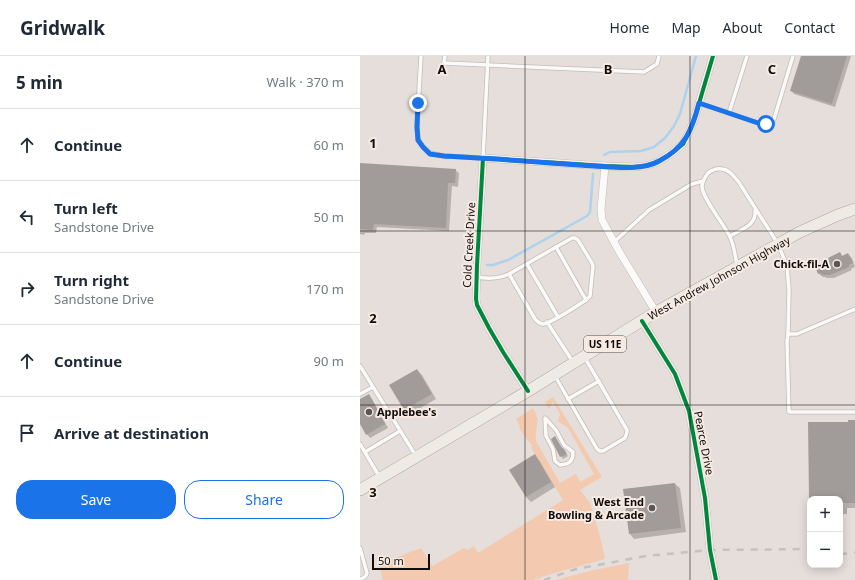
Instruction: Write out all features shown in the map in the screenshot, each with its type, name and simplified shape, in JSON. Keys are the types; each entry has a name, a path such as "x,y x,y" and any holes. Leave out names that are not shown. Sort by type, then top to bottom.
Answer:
{"main road":[{"name":"West Andrew Johnson Highway","path":"360,490 528,391 656,312 800,232 838,214 855,209"}],"street":[{"path":"484,158 633,167 645,166 658,162 683,144 695,117 712,56"},
{"name":"Cold Creek Drive","path":"484,158 476,277 477,305 499,346 528,391"},
{"path":"605,166 601,208 602,220 656,312"},
{"name":"Pearce Drive","path":"642,321 675,374 690,411 705,498 710,550 716,580"}],"lane":[{"path":"421,56 417,127 418,140 430,154 484,158 488,56"},
{"path":"445,56 444,63 644,72 657,64 659,56"},
{"path":"729,113 746,56"},
{"path":"699,103 761,124 771,123 774,120 793,56"},
{"path":"737,267 730,236 704,195 702,187 706,175 712,170 718,168 732,173 738,181 778,244 787,266 789,290 787,342 789,412 855,412"},
{"path":"614,242 649,210 692,184 703,181"},
{"path":"730,236 750,225 755,220 755,208"},
{"path":"476,277 488,279 502,277 572,238 576,238 578,240 593,266 590,296 558,317 543,324 539,323 535,319 509,274"},
{"path":"556,246 586,300"},
{"path":"527,264 558,317"},
{"path":"788,334 797,334 855,309"},
{"path":"547,322 573,363"},
{"path":"554,375 597,449 603,451 625,438 627,430 584,356"},
{"path":"360,366 417,457"},
{"path":"568,399 599,381"},
{"path":"360,394 373,387"},
{"path":"546,418 556,430 564,445 573,452 573,458 570,462 560,464 555,460 553,449 546,436 546,418"},
{"path":"365,452 400,431"},
{"path":"360,444 380,478"},
{"path":"360,548 367,576 360,579"}],"shaded area":[{"path":"553,397 602,477 580,490 590,503 605,559 533,580 383,580 379,564 421,548 432,566 464,548 467,550 474,546 478,553 563,500 531,448 532,446 529,441 519,428 520,426 516,419 533,408 537,417 536,441 560,483 576,474 580,482 594,474 568,428 558,421 560,414 553,402 549,409 545,402"},
{"path":"629,563 628,580 555,580 594,570"}],"building":[{"path":"801,56 847,56 832,104 790,91"},
{"path":"360,163 456,169 455,183 448,183 446,228 374,224 373,230 360,229"},
{"name":"Chick-fil-A","path":"840,252 842,256 848,253 853,263 849,265 849,267 830,275 822,275 821,273 818,274 816,269 818,266 829,261 828,258"},
{"path":"417,369 432,394 404,410 389,385"},
{"name":"Applebee's","path":"369,394 385,424 366,435 360,424 360,399"},
{"path":"848,420 855,420 855,503 843,503 843,496 809,496 808,422 848,422"},
{"path":"555,436 567,454 560,457 551,439"},
{"path":"535,454 551,482 526,497 509,470"},
{"name":"West End Bowling & Arcade","path":"675,483 681,528 629,534 623,489"}],"waterway":[{"path":"604,155 610,152 641,151 654,147 665,138 674,126 680,114 696,56"},
{"path":"487,265 493,265 508,260 587,216 590,212 593,174"}],"railway":[{"path":"544,580 576,569 646,556 710,550 807,549"},
{"path":"843,554 855,553"}],"cycle path":[{"path":"528,391 503,352 477,305 477,265 483,158 633,167 645,166 658,162 683,144 695,117 713,56"},
{"path":"642,321 675,374 689,411 705,498 710,550 716,580"}],"place":[{"name":"Chick-fil-A","path":"837,264"},
{"name":"Applebee's","path":"369,412"},
{"name":"West End Bowling & Arcade","path":"652,508"}],"route":[{"path":"418,103 418,140 430,154 605,166 645,166 658,162 672,153 683,144 690,130 699,103 761,124 766,124"}]}
